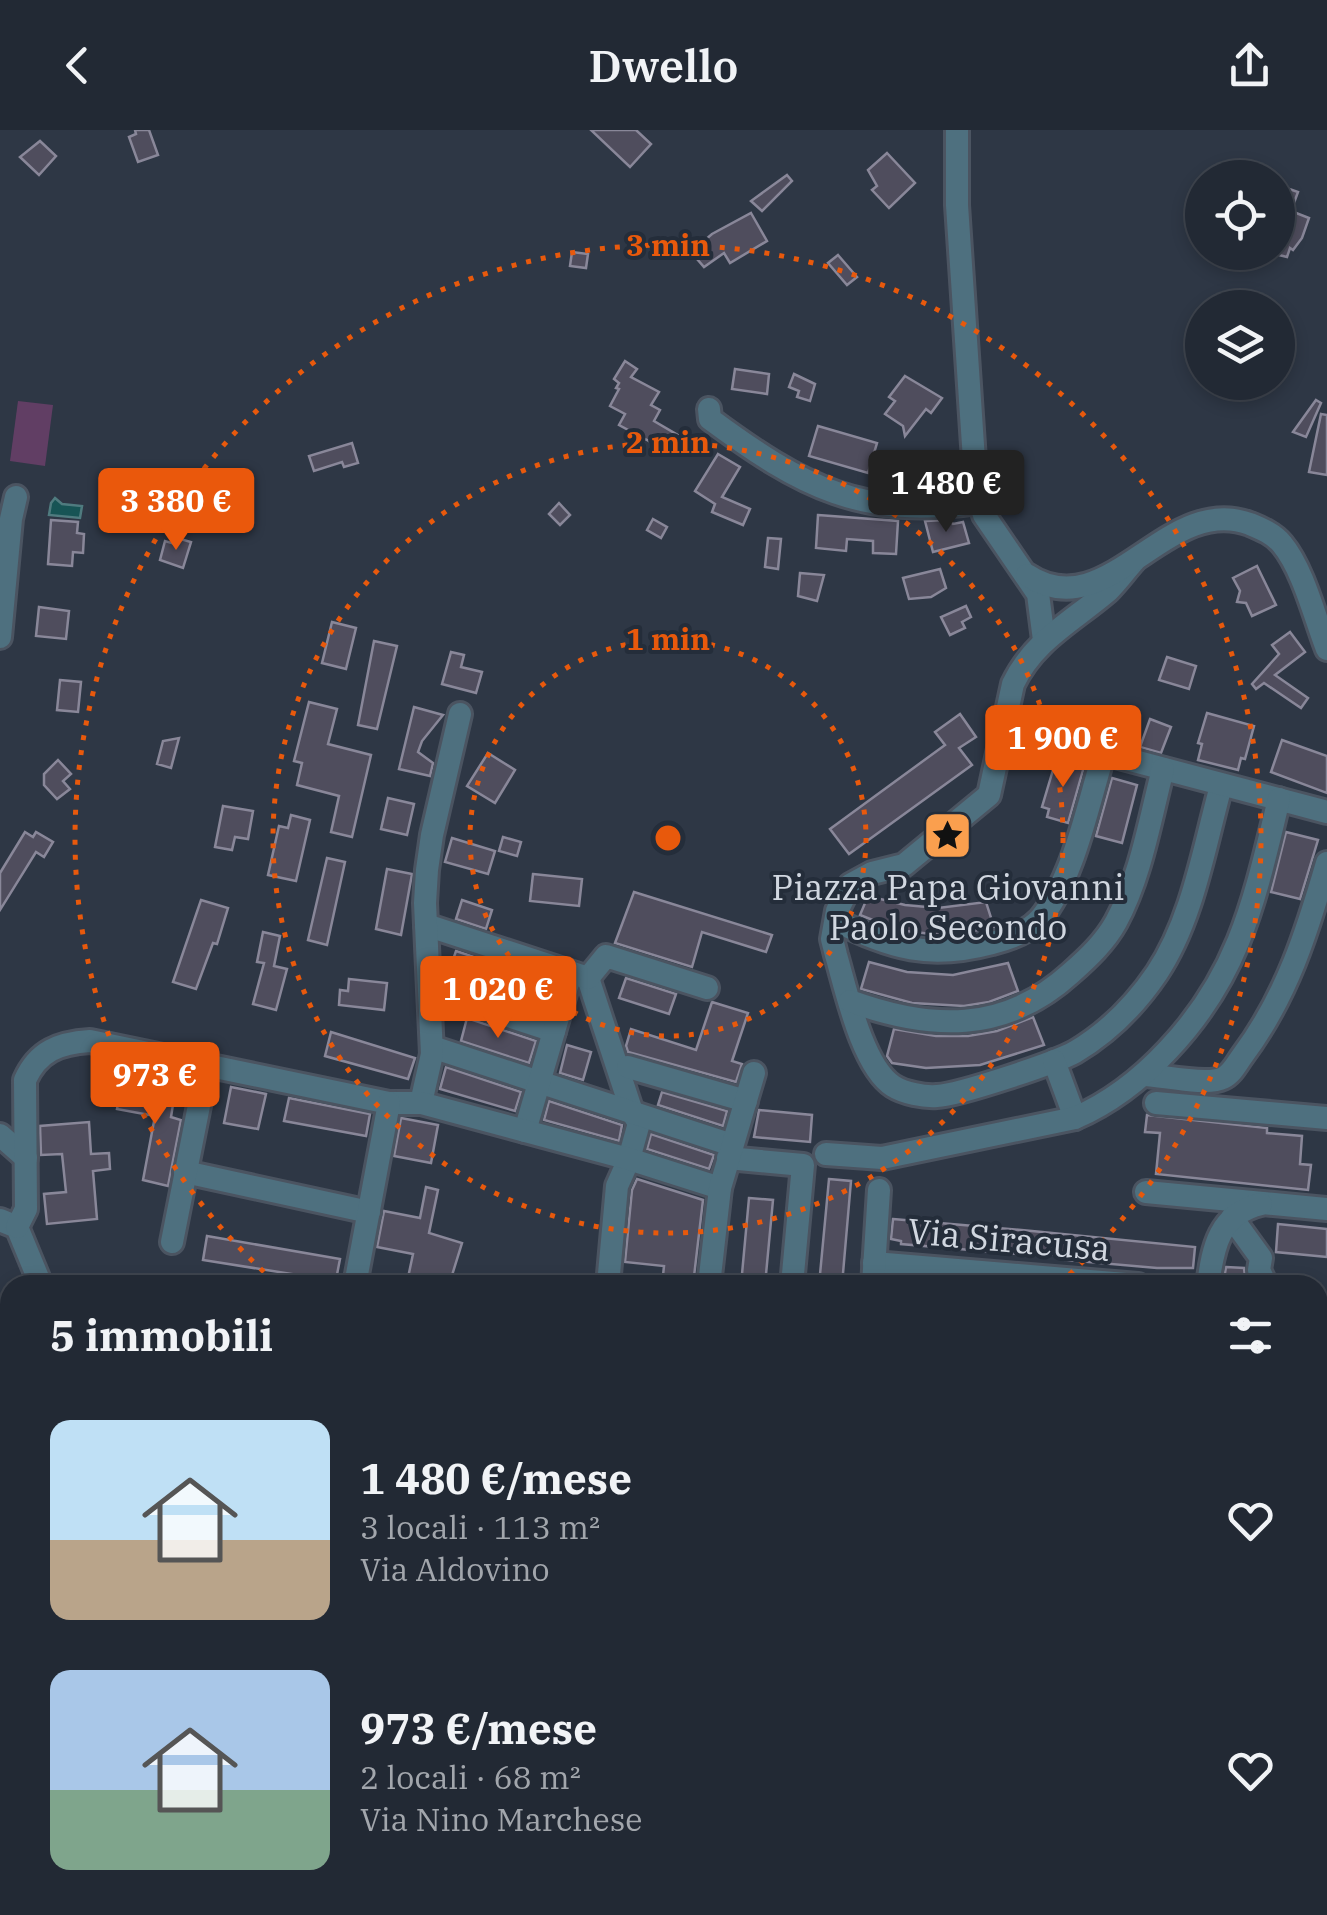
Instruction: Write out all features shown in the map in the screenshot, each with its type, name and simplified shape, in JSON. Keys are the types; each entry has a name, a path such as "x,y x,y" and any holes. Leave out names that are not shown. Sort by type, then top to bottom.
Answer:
{"street":[{"path":"957,130 957,205 979,502 1004,547 1038,594 1044,640"},
{"path":"709,410 710,419 771,463 812,485 864,502 944,507 979,502"},
{"path":"0,637 16,497"},
{"path":"1027,575 1040,583 1080,587 1102,580 1180,528 1222,518 1243,521 1280,541 1291,557 1327,649"},
{"path":"1134,561 1112,588 1044,640 1013,684 989,796 904,865 872,872 850,885 841,898 832,939 850,1001 878,1073 906,1092 938,1096 1054,1061 1096,1038 1125,1012 1160,970 1182,920 1221,786"},
{"path":"420,1104 432,1047 424,902 432,835 460,714"},
{"path":"836,921 887,945 917,951 947,952 976,947 1027,930 1040,919 1066,871 1104,753 1324,810"},
{"path":"850,1001 912,1021 956,1022 996,1016 1046,993 1094,953 1114,925 1140,855 1163,769"},
{"path":"826,1154 882,1158 1075,1118 1103,1106 1145,1074 1185,1032 1229,968 1252,906 1279,798"},
{"path":"1145,1074 1214,1081 1229,1074 1267,1021 1319,922 1327,863"},
{"path":"426,925 580,976"},
{"path":"526,1131 554,1030 580,976 606,956 707,988"},
{"path":"580,976 639,1122 617,1186 609,1275"},
{"path":"430,990 554,1030"},
{"path":"36,1275 8,1223 26,1208 25,1080 32,1065 50,1049 67,1042 90,1041 389,1102 420,1104 629,1158 720,1188"},
{"path":"432,1047 632,1112 730,1151 802,1165 793,1275"},
{"path":"1054,1061 1075,1118"},
{"path":"172,1242 207,1065"},
{"path":"628,1067 746,1101"},
{"path":"709,1275 720,1188 754,1073"},
{"path":"357,1275 389,1102"},
{"path":"1156,1102 1327,1118"},
{"path":"0,1135 26,1158"},
{"path":"185,1172 368,1212"},
{"path":"874,1274 879,1190"},
{"path":"1146,1192 1326,1209 1327,1200"},
{"path":"1210,1275 1216,1240 1232,1218 1251,1207 1270,1204"},
{"path":"1232,1218 1261,1258 1261,1275"}],"shaded area":[{"path":"18,401 53,405 45,466 10,461"},
{"path":"55,498 62,504 82,506 80,518 49,515"}],"building":[{"path":"135,130 149,130 158,155 138,162 129,137 136,134"},
{"path":"591,130 636,130 651,144 630,167"},
{"path":"40,141 56,156 39,175 20,157"},
{"path":"887,153 915,183 889,208 872,190 877,186 868,170"},
{"path":"787,175 792,181 762,211 751,201"},
{"path":"751,213 767,241 730,263 724,253 704,267 691,252 712,234"},
{"path":"1295,213 1309,218 1295,247"},
{"path":"572,252 588,254 586,268 570,266"},
{"path":"838,255 857,277 847,285 828,263"},
{"path":"625,361 637,369 631,377 659,392 651,405 660,410 654,421 688,441 680,453 652,436 649,441 619,425 625,414 610,406 619,389 614,379"},
{"path":"735,369 769,374 767,394 732,389"},
{"path":"794,374 815,384 810,401 797,397 799,391 789,387"},
{"path":"905,376 942,398 931,413 926,409 905,436 903,426 885,414 895,401 889,397"},
{"path":"1316,400 1321,403 1306,437 1293,432"},
{"path":"1321,414 1327,415 1327,475 1309,472"},
{"path":"818,426 877,443 868,473 809,456"},
{"path":"352,443 358,463 344,467 342,462 314,471 309,456"},
{"path":"718,454 740,467 722,497 750,509 743,525 712,512 715,504 695,491"},
{"path":"910,457 947,468 940,489 916,482"},
{"path":"559,503 570,515 560,525 549,514"},
{"path":"818,515 898,521 896,554 873,553 873,541 847,539 846,551 816,548"},
{"path":"653,519 667,527 661,538 647,530"},
{"path":"51,520 78,522 77,533 84,534 83,553 73,552 72,566 48,564"},
{"path":"949,520 953,524 963,522 969,543 933,552 925,521"},
{"path":"177,538 191,542 183,568 160,560 165,541 175,544"},
{"path":"768,538 781,539 778,569 765,567"},
{"path":"1257,566 1276,605 1252,616 1246,603 1237,602 1240,591 1233,578"},
{"path":"940,569 946,588 931,597 909,599 903,578"},
{"path":"800,573 824,575 817,601 798,596"},
{"path":"966,606 971,617 962,622 965,628 950,635 941,617"},
{"path":"39,607 69,611 66,639 36,636"},
{"path":"332,622 356,628 346,669 322,663"},
{"path":"1290,632 1305,652 1275,675 1308,698 1301,708 1264,683 1256,689 1252,684 1279,654 1272,645"},
{"path":"374,641 397,646 377,729 358,725"},
{"path":"451,652 464,655 461,667 482,672 476,693 442,684"},
{"path":"1167,657 1196,666 1189,689 1159,680"},
{"path":"60,680 81,682 78,712 57,710"},
{"path":"309,702 337,709 328,744 371,755 352,837 331,832 339,796 297,785 302,763 294,761"},
{"path":"414,707 443,715 418,752 433,763 430,776 399,769"},
{"path":"1207,713 1254,726 1238,770 1198,760 1202,744 1198,743"},
{"path":"960,714 976,737 959,748 972,765 849,854 830,829 945,745 935,732"},
{"path":"1150,719 1171,727 1161,753 1140,747"},
{"path":"179,738 171,768 157,764 163,741"},
{"path":"1282,740 1327,756 1327,793 1271,772"},
{"path":"488,753 515,770 495,803 467,786"},
{"path":"1065,757 1085,763 1068,823 1047,817 1049,809 1042,807 1053,770 1060,772"},
{"path":"58,760 71,774 63,781 70,789 57,799 44,785 44,774"},
{"path":"1112,778 1137,785 1122,843 1096,836"},
{"path":"388,798 414,804 407,835 381,829"},
{"path":"223,806 253,811 248,839 235,837 232,850 215,847"},
{"path":"291,815 310,820 296,881 268,875 279,826 288,828"},
{"path":"25,832 33,837 36,832 53,842 44,857 36,852 0,910 0,873"},
{"path":"1286,832 1318,840 1300,899 1271,892"},
{"path":"503,837 521,842 517,856 499,851"},
{"path":"452,838 495,851 488,874 445,862"},
{"path":"327,858 345,862 327,945 308,940"},
{"path":"387,869 412,874 401,935 376,929"},
{"path":"533,874 582,879 579,906 530,901"},
{"path":"634,892 772,935 766,952 702,932 692,967 615,943"},
{"path":"868,896 938,908 986,902 994,927 948,936 898,930 860,915"},
{"path":"201,900 228,908 196,989 173,982"},
{"path":"462,900 492,910 486,929 456,919"},
{"path":"263,932 280,936 274,966 287,969 276,1010 253,1004 264,963 257,962"},
{"path":"456,951 552,983 544,1012 446,980"},
{"path":"869,962 907,972 953,975 1008,963 1018,991 964,1006 912,1003 861,989"},
{"path":"626,978 676,994 669,1014 619,998"},
{"path":"349,979 387,983 384,1010 339,1005 340,990 348,991"},
{"path":"712,1002 748,1013 732,1061 742,1064 736,1082 628,1052 631,1029 696,1050"},
{"path":"1033,1017 1044,1045 980,1065 926,1068 892,1063 887,1056 894,1029 936,1036 968,1036 997,1031"},
{"path":"467,1018 536,1041 529,1063 461,1041"},
{"path":"331,1032 415,1058 408,1079 325,1056"},
{"path":"567,1045 591,1052 583,1080 560,1073"},
{"path":"446,1067 521,1092 515,1111 440,1089"},
{"path":"122,1082 175,1092 171,1117 181,1120 168,1186 143,1180 155,1116 117,1109"},
{"path":"231,1087 266,1094 258,1129 224,1123"},
{"path":"662,1092 727,1111 723,1126 658,1105"},
{"path":"289,1098 370,1114 366,1136 284,1121"},
{"path":"549,1101 622,1125 619,1141 544,1120"},
{"path":"759,1110 812,1115 810,1142 754,1137"},
{"path":"1147,1115 1267,1128 1267,1133 1302,1136 1300,1164 1311,1165 1308,1190 1156,1174 1160,1133 1145,1132"},
{"path":"401,1118 438,1125 431,1163 394,1156"},
{"path":"89,1122 91,1154 109,1153 110,1169 93,1171 97,1219 47,1224 44,1194 66,1192 62,1154 41,1155 40,1126"},
{"path":"651,1134 714,1155 709,1169 647,1149"},
{"path":"637,1179 703,1200 694,1275 663,1275 664,1266 625,1262 632,1190"},
{"path":"829,1179 851,1181 843,1275 820,1275"},
{"path":"426,1187 438,1190 429,1233 462,1243 452,1275 409,1273 413,1254 377,1247 384,1211 420,1218"},
{"path":"749,1198 773,1200 766,1275 742,1275"},
{"path":"893,1219 1195,1247 1193,1268 901,1244 891,1239"},
{"path":"1278,1224 1327,1229 1327,1257 1276,1252"},
{"path":"207,1236 340,1259 337,1275 298,1275 203,1260"},
{"path":"1226,1267 1244,1268 1245,1275 1225,1275"}],"place":[{"name":"Piazza Papa Giovanni Paolo Secondo","path":"948,836"}]}
